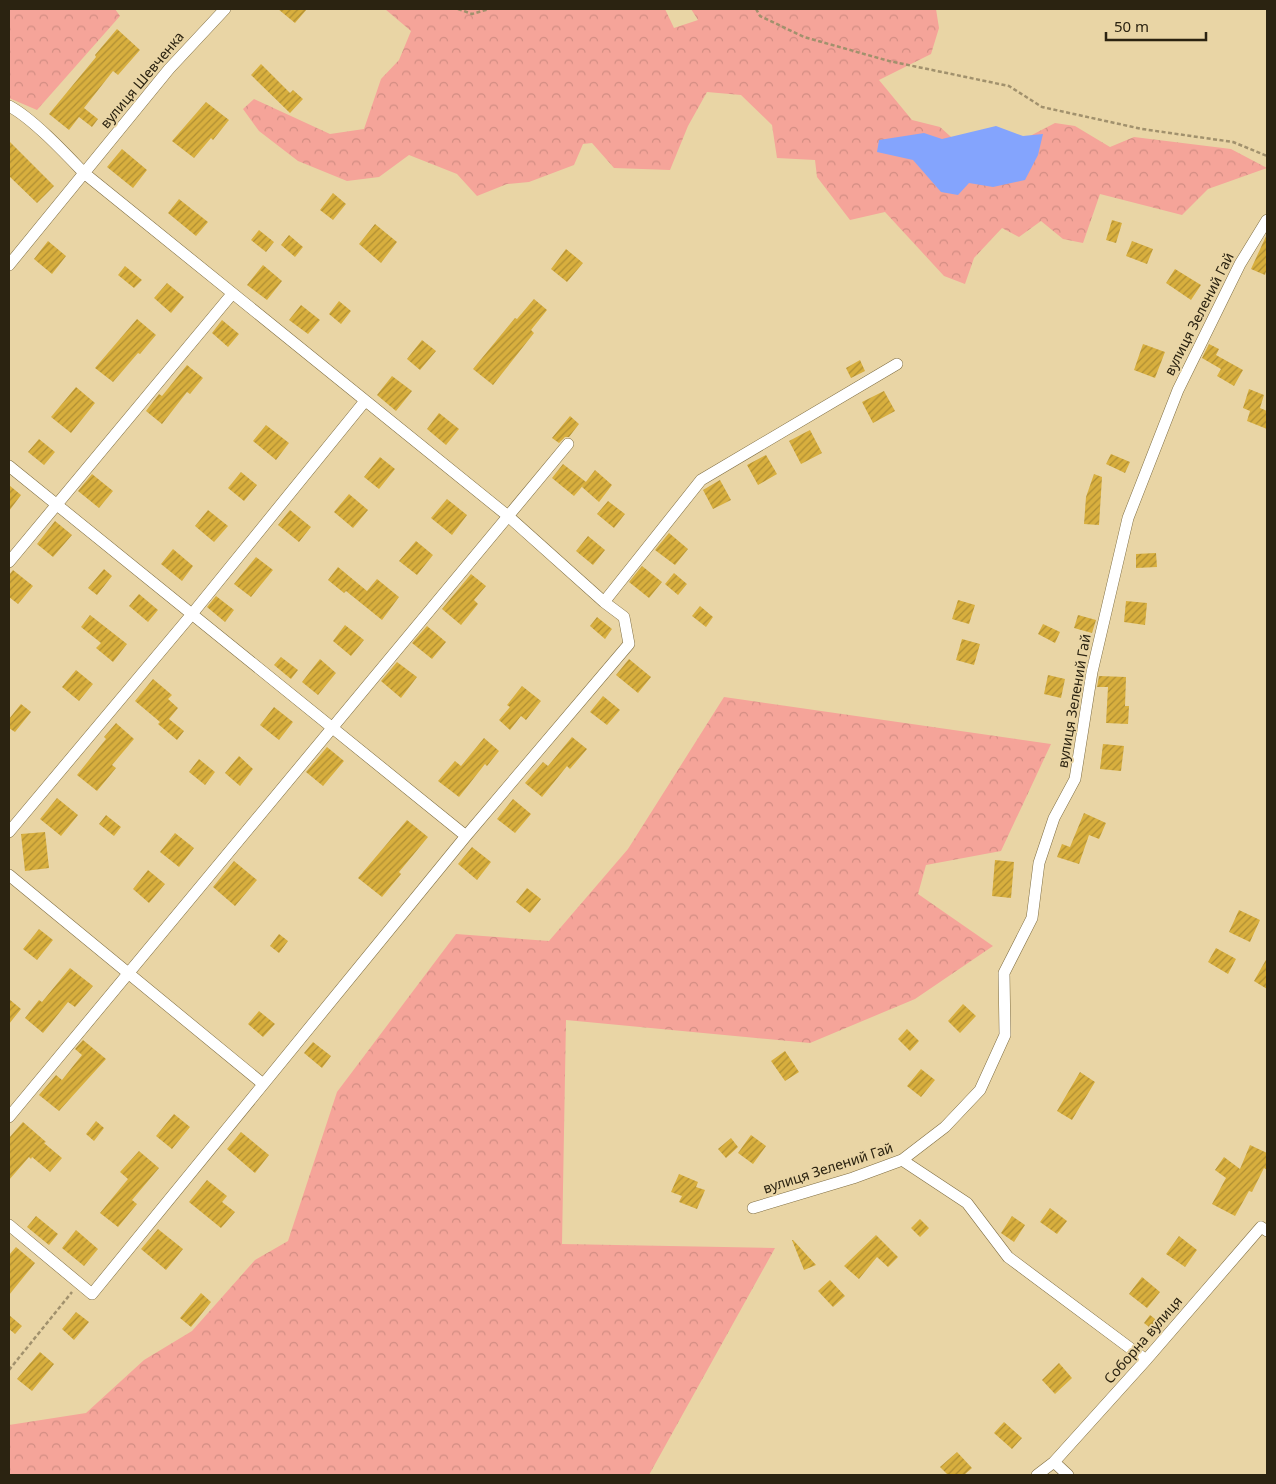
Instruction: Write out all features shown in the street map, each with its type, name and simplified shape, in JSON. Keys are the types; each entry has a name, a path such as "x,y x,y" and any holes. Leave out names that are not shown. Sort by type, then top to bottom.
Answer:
{"street":[{"name":"вулиця Шевченка","path":"9,265 169,69 225,9"},
{"path":"9,106 18,110 36,126 84,173 508,516 604,602 624,617 629,644 466,836 92,1294 9,1225"},
{"name":"вулиця Зелений Гай","path":"753,1208 853,1178 902,1160 946,1128 980,1090 1005,1035 1004,973 1032,918 1039,863 1054,818 1075,779 1092,672 1128,518 1178,390 1240,264 1267,220"},
{"path":"9,562 232,294"},
{"path":"604,602 701,480 897,364"},
{"path":"9,832 192,614 365,401"},
{"path":"9,1117 568,444"},
{"path":"9,466 466,836"},
{"path":"9,875 263,1084"},
{"path":"902,1160 967,1203 1008,1257 1146,1360"},
{"name":"Соборна вулиця","path":"1037,1475 1054,1462 1146,1360 1261,1227 1267,1231"},
{"path":"1054,1462 1068,1475"}],"path":[{"path":"458,9 472,14 489,9"},
{"path":"756,9 760,16 804,37 890,61 1009,86 1042,107 1142,129 1233,142 1267,156"},
{"path":"9,1370 79,1284"}],"green space":[{"path":"9,9 115,9 120,16 37,110 9,98"},
{"path":"385,9 665,9 674,28 698,20 691,9 936,9 939,28 931,54 879,80 912,120 940,127 970,154 1005,149 1055,123 1075,126 1110,147 1134,137 1231,149 1267,168 1208,189 1182,215 1100,194 1083,243 1063,239 1041,221 1019,237 1002,228 974,258 965,284 944,276 885,212 850,220 817,177 815,160 777,158 772,125 741,95 707,92 688,126 670,170 614,168 592,143 583,144 574,165 529,182 507,184 477,196 457,174 409,155 379,177 347,181 298,161 259,131 243,109 254,99 330,134 364,129 381,79 399,60 411,31"},
{"path":"724,697 1051,744 1001,851 926,865 918,894 993,946 915,999 810,1043 566,1020 562,1244 775,1248 649,1475 9,1475 9,1425 86,1413 144,1360 192,1331 255,1260 288,1241 337,1092 456,934 549,941 628,849"}],"water":[{"path":"996,126 1023,136 1043,134 1038,155 1025,180 993,187 969,183 958,195 941,192 913,160 877,152 879,140 924,133 942,139"}],"building":[{"path":"278,9 307,9 295,23"},
{"path":"117,29 140,50 118,75 113,71 84,108 98,119 92,127 79,117 69,130 49,114"},
{"path":"261,64 290,93 293,90 303,99 290,113 251,75"},
{"path":"206,102 229,120 213,140 211,138 194,158 172,141"},
{"path":"9,141 54,186 37,203 9,176"},
{"path":"122,149 147,170 133,188 107,167"},
{"path":"333,193 346,204 333,220 320,210"},
{"path":"179,199 208,222 196,236 168,213"},
{"path":"1112,220 1122,223 1116,243 1106,240"},
{"path":"375,224 397,242 381,263 359,244"},
{"path":"259,230 274,242 266,252 251,240"},
{"path":"1267,234 1267,268 1265,275 1251,269"},
{"path":"289,235 303,247 295,257 281,245"},
{"path":"48,241 66,256 52,274 34,259"},
{"path":"1132,241 1153,249 1147,264 1126,256"},
{"path":"566,249 583,263 567,282 551,269"},
{"path":"263,265 282,281 267,300 247,285"},
{"path":"125,266 142,280 134,288 118,275"},
{"path":"1175,269 1201,285 1191,300 1166,283"},
{"path":"167,283 184,297 171,313 154,298"},
{"path":"534,299 547,310 531,330 534,333 493,385 473,369 515,318 517,319"},
{"path":"339,301 351,311 341,324 329,314"},
{"path":"301,305 320,320 308,334 289,320"},
{"path":"137,319 156,335 113,382 95,368"},
{"path":"222,320 239,334 228,347 212,333"},
{"path":"422,340 436,351 420,370 407,359"},
{"path":"1143,344 1165,352 1155,378 1134,370"},
{"path":"1209,344 1219,349 1216,355 1243,370 1234,386 1217,376 1221,369 1202,358"},
{"path":"860,360 865,371 851,378 846,368"},
{"path":"187,365 203,378 190,394 187,392 162,424 146,411 159,394 162,396"},
{"path":"392,376 412,391 396,411 377,395"},
{"path":"76,387 95,403 71,433 51,417"},
{"path":"1249,389 1264,395 1260,408 1267,411 1267,429 1247,421 1250,411 1243,408"},
{"path":"884,391 895,411 873,423 862,402"},
{"path":"439,413 459,429 446,445 427,429"},
{"path":"570,416 579,424 569,437 565,437 559,443 552,438"},
{"path":"266,425 289,443 276,460 253,441"},
{"path":"810,430 822,453 801,464 789,441"},
{"path":"39,439 55,452 44,465 28,452"},
{"path":"1111,454 1130,462 1125,473 1106,464"},
{"path":"766,455 777,474 758,485 747,465"},
{"path":"380,457 395,469 379,489 364,477"},
{"path":"563,464 586,482 574,496 552,478"},
{"path":"595,470 612,485 599,502 582,487"},
{"path":"241,472 257,485 244,501 228,488"},
{"path":"92,474 113,491 99,508 78,491"},
{"path":"1094,474 1102,477 1099,525 1084,524 1086,497"},
{"path":"720,480 731,500 713,509 703,490"},
{"path":"9,485 21,495 9,511"},
{"path":"349,494 368,510 353,528 334,512"},
{"path":"447,499 467,515 452,535 431,518"},
{"path":"608,501 625,514 614,528 597,514"},
{"path":"208,510 228,526 214,542 195,526"},
{"path":"290,510 311,527 299,542 278,525"},
{"path":"55,521 72,535 53,557 37,544"},
{"path":"669,533 688,549 675,565 655,550"},
{"path":"588,536 605,550 593,565 576,551"},
{"path":"416,541 433,555 417,575 399,561"},
{"path":"173,549 193,566 182,581 161,564"},
{"path":"1156,553 1157,567 1136,568 1136,554"},
{"path":"256,557 273,570 251,597 234,584"},
{"path":"642,566 662,582 649,598 629,582"},
{"path":"338,567 367,591 377,579 399,597 382,620 346,591 344,593 328,580"},
{"path":"104,569 112,576 97,595 88,588"},
{"path":"13,570 33,586 18,604 9,597 9,575"},
{"path":"674,573 687,584 678,595 665,584"},
{"path":"471,574 486,586 474,600 478,604 461,625 442,609"},
{"path":"139,594 158,610 148,622 129,606"},
{"path":"216,596 234,610 225,622 207,607"},
{"path":"958,600 975,605 969,624 952,619"},
{"path":"1126,601 1147,603 1145,625 1124,622"},
{"path":"700,606 713,617 706,627 692,616"},
{"path":"90,615 127,644 113,662 96,648 101,643 81,627"},
{"path":"1078,615 1096,620 1092,633 1074,628"},
{"path":"597,617 612,629 605,639 590,626"},
{"path":"1043,624 1060,632 1055,643 1038,634"},
{"path":"345,625 364,640 351,656 333,641"},
{"path":"427,626 446,642 432,659 412,643"},
{"path":"962,639 980,644 974,665 956,660"},
{"path":"281,657 298,670 291,679 274,665"},
{"path":"320,659 336,673 318,695 302,682"},
{"path":"629,659 651,677 638,693 616,675"},
{"path":"397,662 417,677 401,698 381,681"},
{"path":"76,670 93,684 79,701 62,687"},
{"path":"1048,675 1065,679 1061,698 1044,694"},
{"path":"1099,676 1126,677 1125,706 1129,706 1128,724 1106,723 1108,687 1097,687"},
{"path":"153,679 172,695 168,699 178,708 169,719 184,731 177,740 158,724 160,722 135,701"},
{"path":"522,686 541,701 526,720 521,716 510,730 499,720 510,707 507,705"},
{"path":"603,696 620,710 607,725 590,712"},
{"path":"21,704 31,712 15,732 9,728 9,719"},
{"path":"274,707 293,722 279,740 260,725"},
{"path":"116,723 134,739 112,765 116,768 97,791 77,775 106,739 104,737"},
{"path":"572,737 587,749 570,769 567,766 542,797 525,783 543,762 548,766"},
{"path":"484,738 499,751 487,766 485,764 459,797 438,781 455,761 461,766"},
{"path":"1103,744 1124,746 1121,771 1100,769"},
{"path":"327,747 344,761 323,786 306,772"},
{"path":"239,756 253,769 240,786 225,773"},
{"path":"199,759 215,772 205,785 189,772"},
{"path":"57,798 78,815 61,836 40,819"},
{"path":"513,799 531,814 515,833 497,819"},
{"path":"1084,813 1106,823 1099,839 1089,835 1079,864 1057,857 1062,844 1070,847"},
{"path":"106,815 121,827 114,836 99,824"},
{"path":"407,820 428,837 399,872 401,874 382,897 358,878"},
{"path":"45,832 49,868 25,871 21,834"},
{"path":"175,833 194,848 179,867 160,852"},
{"path":"472,847 491,862 477,880 458,864"},
{"path":"995,860 1014,862 1011,898 992,896"},
{"path":"234,861 257,880 235,906 213,887"},
{"path":"148,870 165,884 149,903 133,889"},
{"path":"527,888 541,899 530,913 516,902"},
{"path":"1239,910 1260,920 1250,942 1229,932"},
{"path":"39,929 53,940 37,960 23,949"},
{"path":"279,934 288,941 279,953 270,946"},
{"path":"1216,948 1236,959 1228,974 1208,962"},
{"path":"1267,958 1267,989 1254,981"},
{"path":"70,968 93,986 75,1007 68,1002 43,1033 25,1018 39,1000 42,1002"},
{"path":"9,999 21,1009 9,1024"},
{"path":"963,1004 976,1016 960,1033 948,1021"},
{"path":"259,1011 275,1024 263,1037 248,1024"},
{"path":"907,1029 919,1041 910,1051 898,1039"},
{"path":"83,1040 106,1059 59,1111 39,1095 56,1075 62,1080 82,1055 75,1049"},
{"path":"313,1042 331,1056 322,1068 304,1053"},
{"path":"785,1051 799,1072 785,1081 771,1061"},
{"path":"921,1069 935,1080 921,1097 907,1086"},
{"path":"1080,1072 1095,1082 1072,1120 1057,1111"},
{"path":"174,1114 190,1127 172,1149 156,1136"},
{"path":"96,1121 104,1128 94,1141 86,1134"},
{"path":"23,1122 62,1158 50,1172 32,1157 31,1159 29,1157 9,1180 9,1138"},
{"path":"241,1132 269,1155 255,1173 227,1149"},
{"path":"751,1135 766,1146 753,1164 738,1153"},
{"path":"731,1138 738,1147 726,1158 718,1149"},
{"path":"1250,1145 1267,1153 1267,1170 1264,1168 1252,1192 1249,1191 1235,1216 1212,1204 1226,1178 1215,1170 1224,1157 1240,1169"},
{"path":"139,1151 159,1168 132,1200 137,1204 118,1227 100,1213 128,1179 120,1172"},
{"path":"679,1174 698,1182 696,1187 705,1190 697,1209 679,1202 682,1196 671,1192"},
{"path":"207,1180 227,1196 222,1202 235,1212 221,1228 189,1202"},
{"path":"1050,1208 1067,1221 1057,1234 1040,1222"},
{"path":"36,1216 58,1234 49,1245 27,1227"},
{"path":"1012,1216 1025,1225 1014,1242 1001,1233"},
{"path":"920,1219 929,1228 920,1237 911,1228"},
{"path":"158,1229 183,1249 166,1270 141,1249"},
{"path":"76,1230 98,1249 84,1266 62,1248"},
{"path":"876,1235 898,1257 888,1267 877,1257 859,1279 844,1266"},
{"path":"1179,1236 1197,1250 1185,1267 1166,1254"},
{"path":"793,1240 816,1265 804,1270"},
{"path":"16,1247 35,1263 9,1295 9,1255"},
{"path":"1142,1277 1160,1292 1147,1308 1129,1294"},
{"path":"830,1280 845,1296 833,1307 818,1291"},
{"path":"201,1293 211,1302 191,1327 180,1318"},
{"path":"76,1312 89,1322 74,1340 62,1329"},
{"path":"9,1315 22,1326 15,1334 9,1329"},
{"path":"1150,1315 1164,1326 1158,1334 1144,1323"},
{"path":"40,1352 54,1364 32,1391 17,1379"},
{"path":"1059,1363 1072,1378 1055,1394 1042,1380"},
{"path":"1004,1422 1022,1438 1012,1449 994,1433"},
{"path":"957,1452 972,1468 964,1475 948,1475 940,1467"}]}
